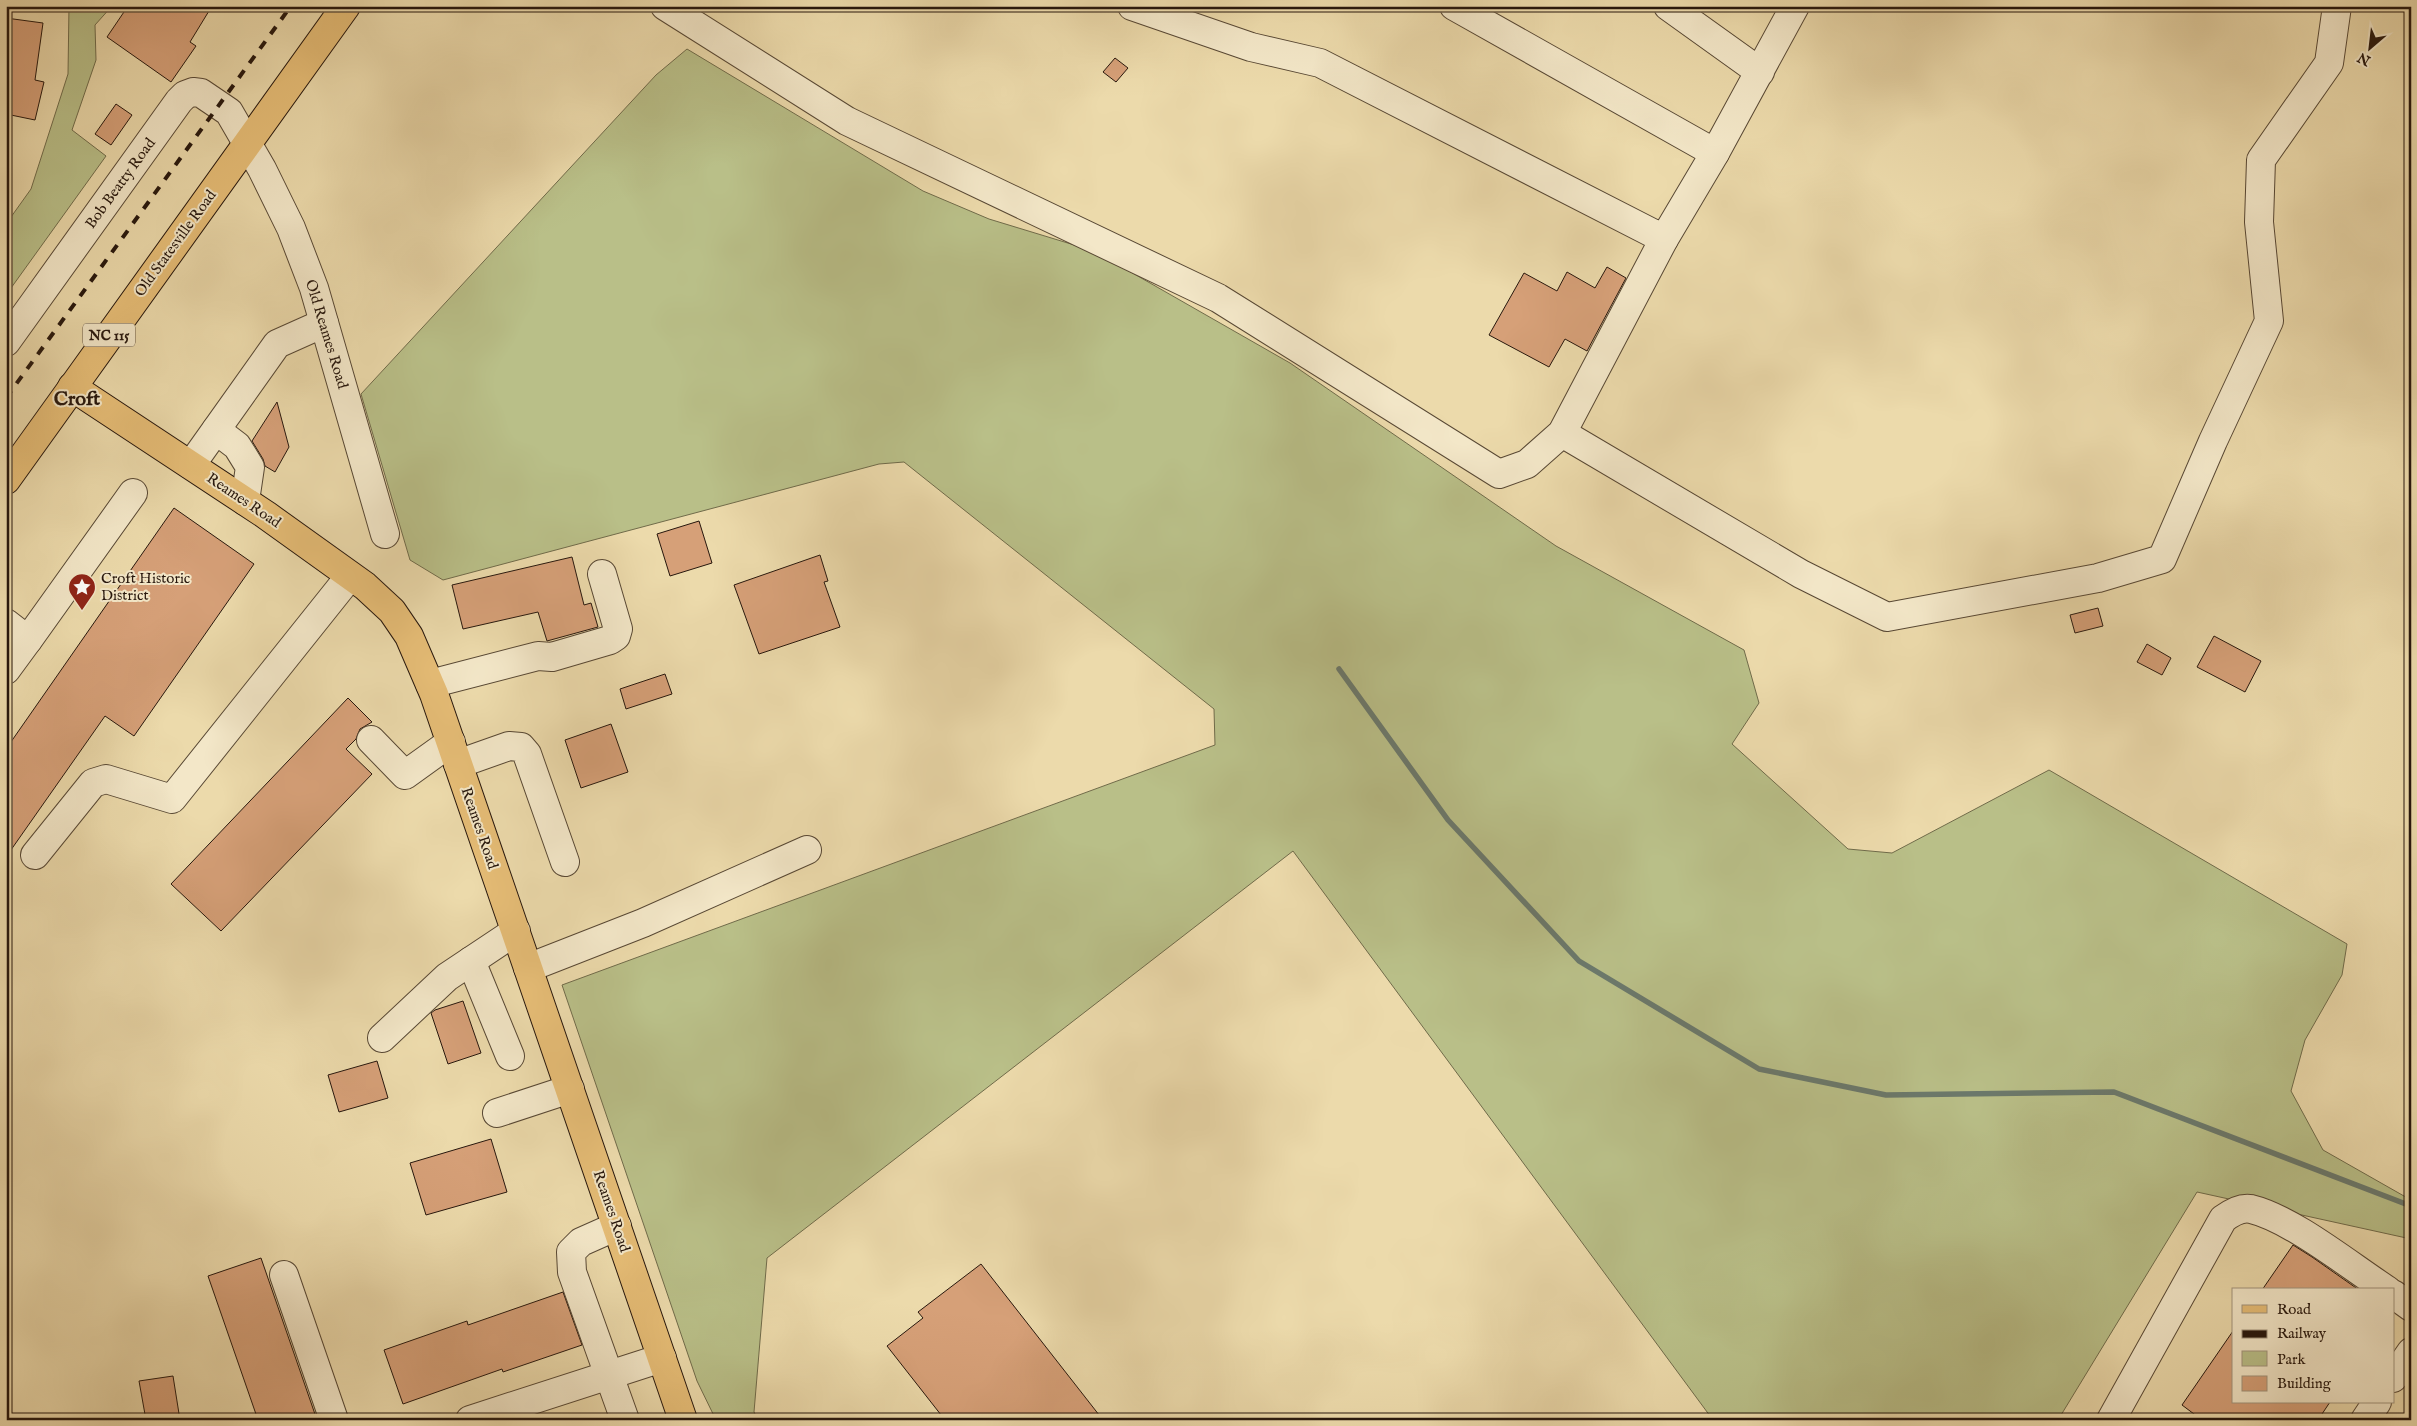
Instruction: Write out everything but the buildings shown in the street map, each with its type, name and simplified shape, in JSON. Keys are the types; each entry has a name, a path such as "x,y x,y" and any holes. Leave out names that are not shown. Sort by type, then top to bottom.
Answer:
{"main road":[{"name":"Old Statesville Road","path":"6,480 346,6"},
{"name":"Reames Road","path":"72,387 191,464 350,576 392,611 409,636 430,684 683,1420"}],"street":[{"path":"665,6 847,121 1218,298 1498,474 1527,464 1562,433 1664,239 1715,153 1795,6"},
{"path":"1132,6 1251,47 1320,63 1664,239"},
{"path":"1454,6 1715,153"},
{"path":"1668,6 1760,72"},
{"path":"1562,433 1801,574 1886,617 2098,578 2162,559 2269,321 2259,222 2261,160 2329,63 2337,6"},
{"name":"Bob Beatty Road","path":"6,342 185,95 193,92 201,93 228,112 247,143"},
{"name":"Old Reames Road","path":"247,143 291,228 324,323 385,534"},
{"path":"191,464 277,344 324,323"},
{"path":"216,430 237,446 250,467 245,501"},
{"path":"6,670 133,493"},
{"path":"430,684 538,656 552,657 610,640 616,636 618,629 602,574"},
{"path":"35,855 93,783 106,779 172,799 350,576"},
{"path":"6,623 28,640"},
{"path":"371,740 405,775 454,753 509,746 521,747 527,754 565,862"},
{"path":"528,968 643,923 807,850"},
{"path":"382,1038 448,977 516,932"},
{"path":"471,961 510,1056"},
{"path":"497,1114 570,1089"},
{"path":"2111,1420 2223,1219 2233,1211 2249,1208 2289,1225 2384,1288"},
{"path":"617,1226 581,1242 571,1252 572,1272 624,1420"},
{"path":"284,1275 334,1420"},
{"path":"2394,1295 2411,1307"},
{"path":"2394,1377 2411,1352"},
{"path":"470,1420 662,1358"},
{"path":"2365,1420 2375,1404"}],"green space":[{"path":"69,6 112,6 95,25 96,60 72,130 106,156 6,295 6,224 31,189 68,74"},
{"path":"687,49 923,191 989,219 1094,251 1290,363 1556,546 1744,650 1759,703 1732,744 1848,849 1892,853 2049,770 2347,944 2342,975 2305,1040 2291,1091 2323,1150 2411,1200 2411,1239 2197,1192 2058,1420 1713,1420 1293,851 767,1258 754,1412 758,1420 716,1420 697,1381 562,985 1215,745 1214,709 904,462 879,464 443,580 410,560 361,394 656,75"}],"waterway":[{"path":"1339,669 1448,820 1579,961 1759,1069 1886,1095 2114,1092 2411,1206"}],"railway":[{"path":"6,398 291,6"}],"place":[{"name":"Croft Historic District","path":"82,611"}],"district":[{"name":"Croft","path":"77,398"}]}
